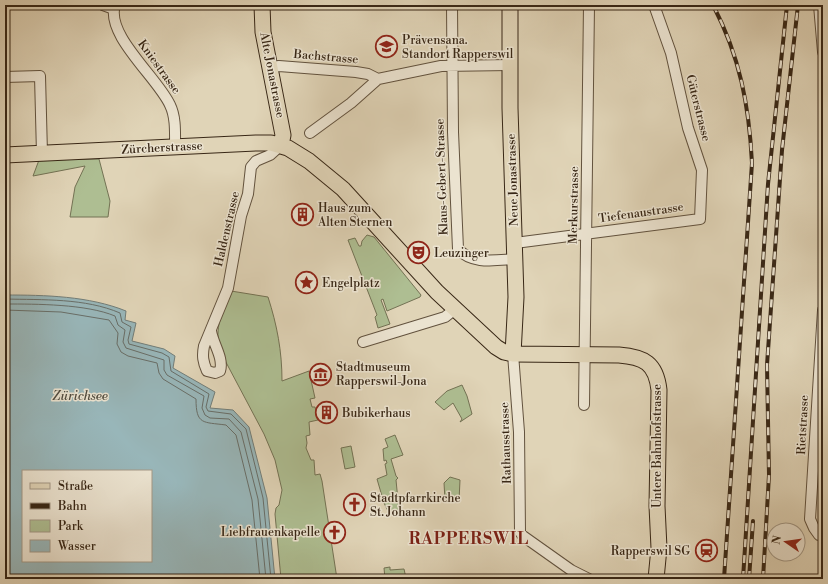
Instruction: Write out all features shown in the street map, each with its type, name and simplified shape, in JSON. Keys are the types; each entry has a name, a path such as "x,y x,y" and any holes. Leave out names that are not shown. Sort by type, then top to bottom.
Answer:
{"main road":[{"name":"Alte Jonastrasse","path":"262,5 263,32 283,135 281,145"},
{"name":"Neue Jonastrasse","path":"510,5 510,108 516,297 513,354"},
{"name":"Zürcherstrasse","path":"5,155 256,143 281,145"},
{"path":"281,145 309,162 343,189 434,289 496,347 504,352 513,354"},
{"name":"Untere Bahnhofstrasse","path":"513,354 633,356 648,364 652,368 656,376 659,390 657,506 659,548 656,579"},
{"name":"Untere Bahnhofstrasse","path":"659,548 667,579"}],"street":[{"path":"103,5 115,7"},
{"path":"452,5 453,67"},
{"name":"Merkurstrasse","path":"584,405 589,5"},
{"name":"Güterstrasse","path":"654,5 671,53 688,128 702,170 700,219"},
{"path":"819,5 823,52"},
{"name":"Kniestrasse","path":"115,7 117,29 162,91 171,107 174,119 175,147"},
{"path":"310,133 351,103 378,79 441,66 511,65"},
{"name":"Bachstrasse","path":"270,67 284,66 356,72 368,74 378,79"},
{"name":"Klaus-Gebert-Strasse","path":"453,67 453,132 458,249 466,256 473,259 515,260"},
{"path":"5,76 40,76 42,154"},
{"name":"Haldenstrasse","path":"211,331 228,288 241,216 248,194 251,167 256,161 270,155 281,145"},
{"name":"Tiefenaustrasse","path":"515,243 700,219"},
{"path":"363,342 445,318 455,309"},
{"name":"Rietstrasse","path":"823,310 810,519 819,535 823,535"},
{"name":"Rathausstrasse","path":"513,354 519,432 520,532 530,541 572,570 589,579"}],"green space":[{"path":"191,5 246,5 246,7 191,7"},
{"path":"99,159 110,201 108,217 70,217 75,187 85,166 33,176 39,160"},
{"path":"367,235 374,237 421,295 420,297 387,311 383,299 381,300 390,324 378,328 375,317 377,315 348,240 355,238 359,246 361,246 362,241"},
{"path":"231,291 268,297 278,338 282,381 309,371 315,398 310,399 312,407 315,407 318,420 309,422 310,435 306,436 306,448 311,460 314,460 315,475 320,474 322,481 337,579 281,579 275,514 276,508 279,505 282,490 275,460 264,434 220,351 218,342 218,327"},
{"path":"462,385 472,414 460,422 462,419 453,403 444,410 435,402 447,391"},
{"path":"395,435 403,455 391,459 398,478 396,480 399,511 389,513 384,503 377,479 387,475 385,464 387,463 386,460 384,461 383,449 388,447 385,439"},
{"path":"351,446 355,467 345,469 341,448"},
{"path":"450,477 460,480 459,501 445,500 444,483"},
{"path":"390,567 390,570 404,569 406,578 411,577 412,579 385,579 384,568"}],"water":[{"name":"Zürichsee","path":"5,295 67,297 97,302 126,311 125,320 136,323 132,341 164,349 175,356 173,368 215,392 210,408 233,410 249,427 267,498 275,579 5,579"}],"railway":[{"path":"713,5 730,43 742,82 751,142 752,163 724,579"},
{"path":"743,579 768,184 787,5"},
{"path":"763,579 769,475 767,365 782,150 798,5"},
{"path":"749,579 753,521"}],"place":[{"name":"Prävensana. Standort Rapperswil","path":"387,47"},
{"name":"Haus zum Alten Sternen","path":"303,215"},
{"name":"Leuzinger","path":"418,253"},
{"name":"Engelplatz","path":"307,283"},
{"name":"Stadtmuseum Rapperswil-Jona","path":"321,374"},
{"name":"Bubikerhaus","path":"327,413"},
{"name":"Stadtpfarrkirche St. Johann","path":"355,505"},
{"name":"Liebfrauenkapelle","path":"335,532"},
{"name":"Rapperswil SG","path":"706,551"}],"district":[{"name":"RAPPERSWIL","path":"469,539"}]}
